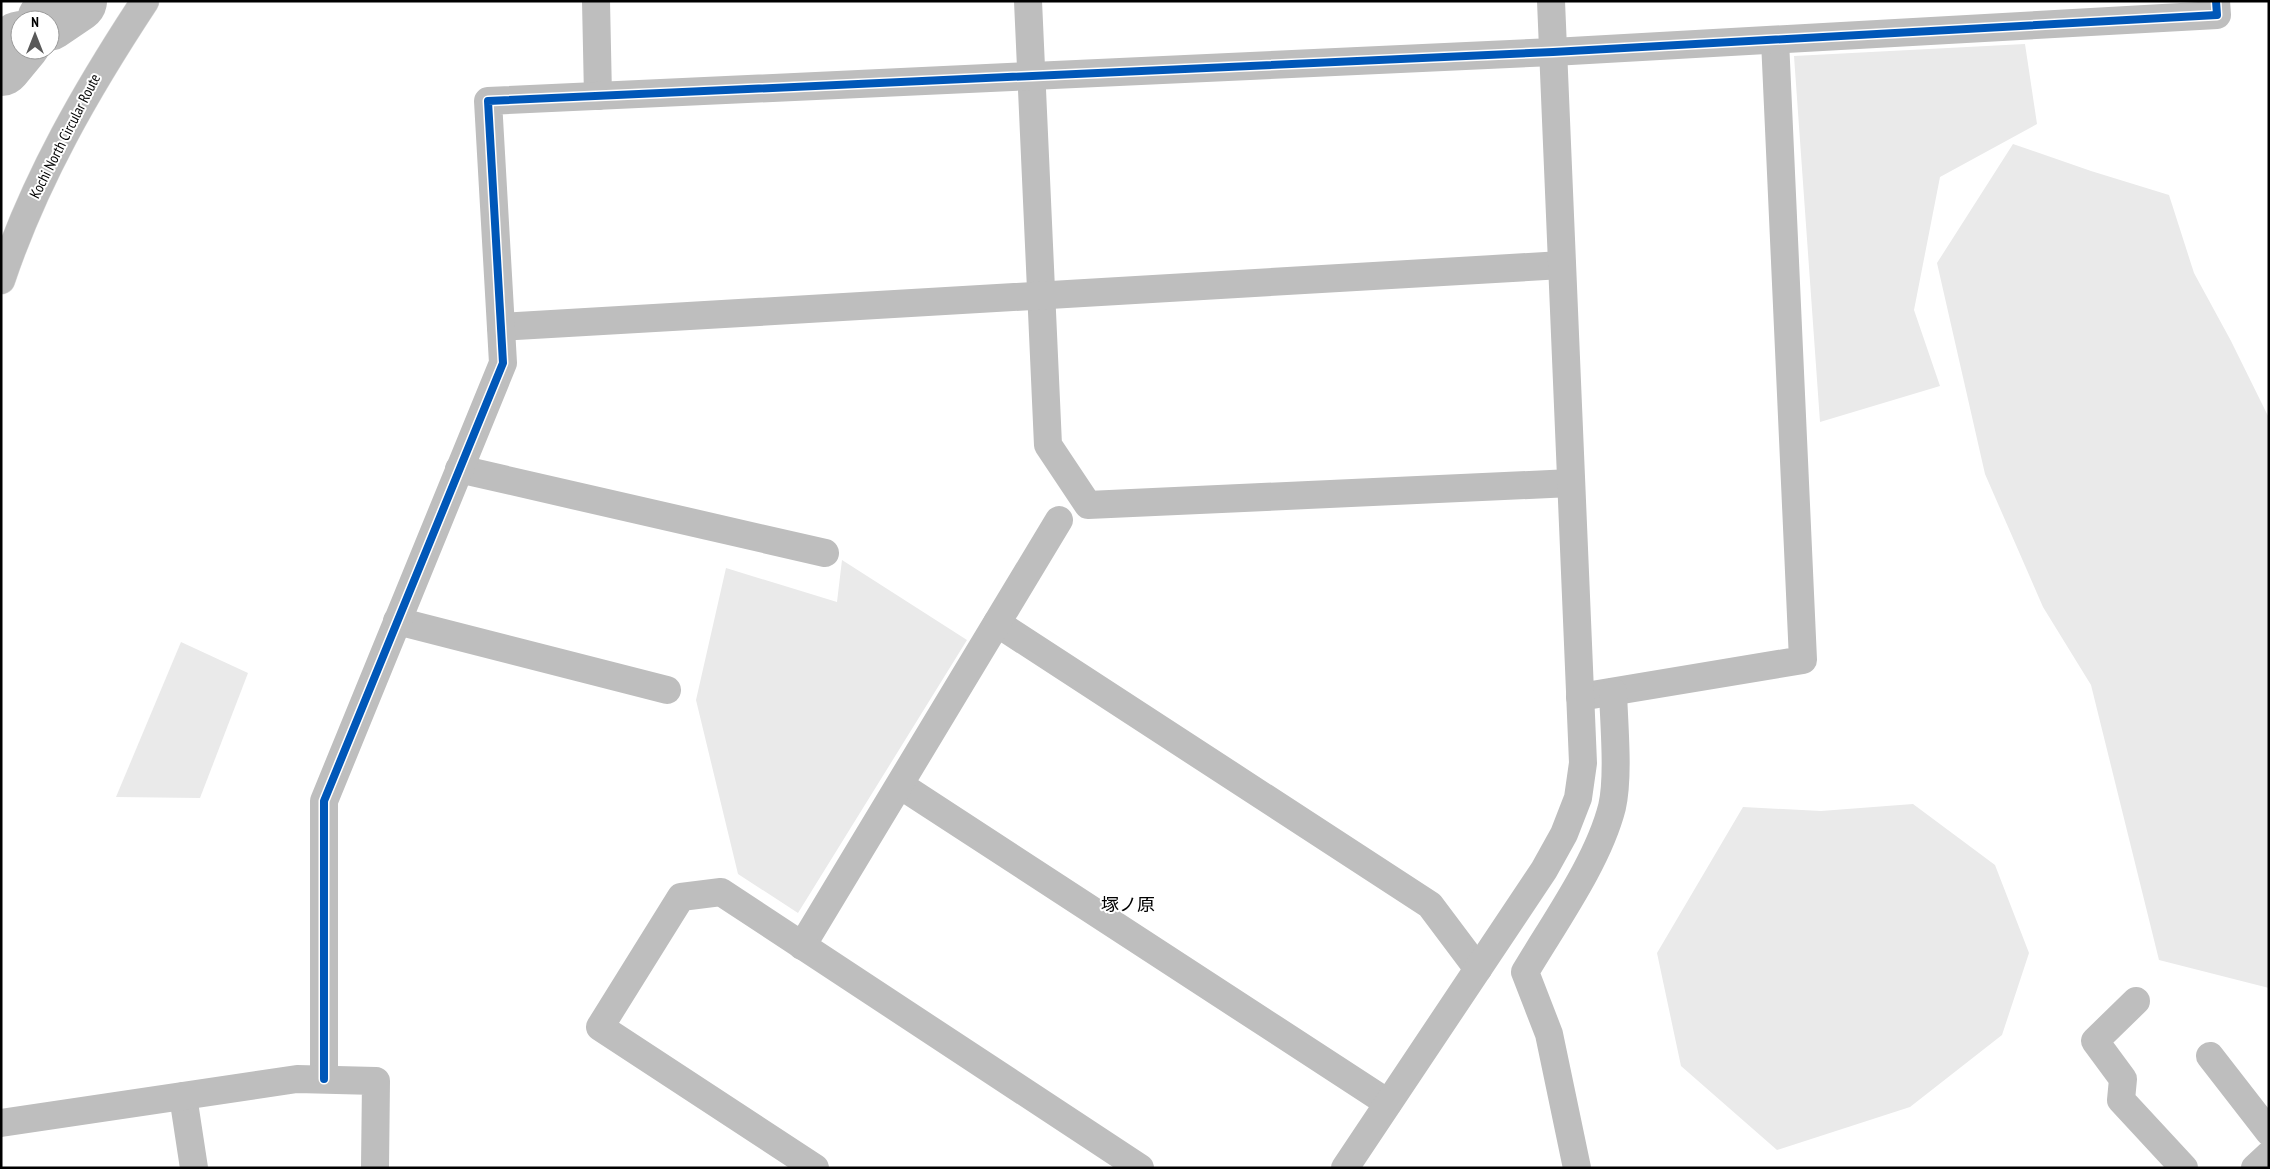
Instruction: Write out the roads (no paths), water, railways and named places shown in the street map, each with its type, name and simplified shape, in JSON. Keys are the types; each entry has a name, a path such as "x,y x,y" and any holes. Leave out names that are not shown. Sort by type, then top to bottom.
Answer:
{"main road":[{"name":"Kochi North Circular Route","path":"1,280 14,243 46,169 101,67 145,1"}],"street":[{"path":"596,1 598,96"},
{"path":"1028,1 1048,445 1088,506 1571,483"},
{"path":"1345,1168 1544,870 1564,834 1578,798 1583,763 1551,1"},
{"path":"324,1079 324,801 503,363 488,102 1031,75 1553,52 2217,15 2216,1"},
{"path":"1580,697 1803,660 1774,40"},
{"path":"501,328 1562,265"},
{"path":"459,469 825,553"},
{"path":"802,946 1059,520"},
{"path":"398,621 667,690"},
{"path":"997,623 1430,905 1478,969"},
{"path":"1578,1168 1549,1034 1525,972 1582,874 1601,837 1612,806 1614,776 1613,692"},
{"path":"900,785 1388,1103"},
{"path":"816,1168 600,1027 680,897 721,892 1140,1168"},
{"path":"2136,1001 2095,1041 2123,1079 2121,1100 2184,1168"},
{"path":"2210,1056 2269,1132"},
{"path":"1,1123 297,1079 376,1080 375,1167"},
{"path":"183,1096 194,1168"},
{"path":"2255,1168 2269,1155"}],"waterway":[{"path":"60,12 76,1"},
{"path":"1,65 10,54"}],"district":[{"name":"塚ノ原","path":"1128,905"}]}
